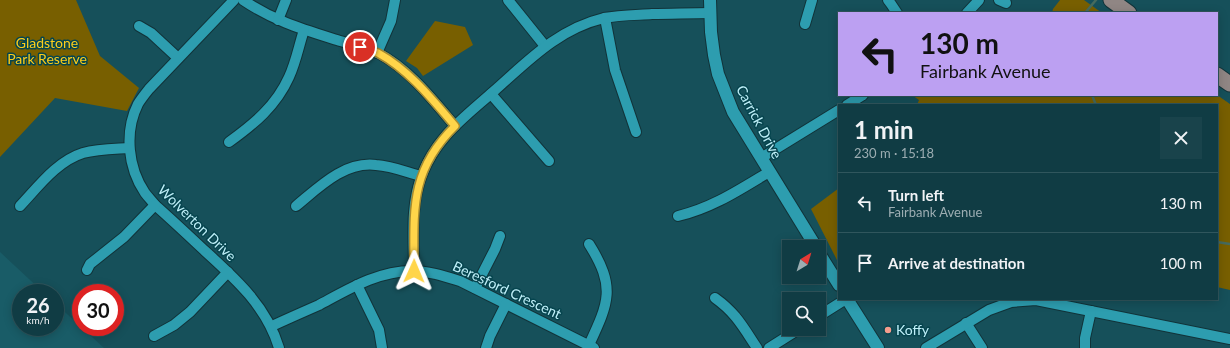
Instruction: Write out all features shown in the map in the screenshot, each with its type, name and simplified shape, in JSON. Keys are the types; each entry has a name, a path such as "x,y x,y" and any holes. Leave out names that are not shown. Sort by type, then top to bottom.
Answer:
{"main road":[{"path":"1218,76 1230,84"}],"street":[{"name":"Wolverton Drive","path":"234,0 148,89 138,105 130,127 129,148 135,174 145,194 240,284 258,305 272,326 279,348"},
{"path":"243,0 260,12 278,20 304,30 377,53 400,68 415,81 455,126"},
{"path":"278,20 286,0"},
{"path":"377,53 391,21 395,0"},
{"path":"508,0 545,46"},
{"name":"Carrick Drive","path":"710,0 710,32 718,74 733,112 812,240"},
{"path":"806,24 812,0"},
{"path":"888,0 896,12"},
{"path":"968,12 979,0"},
{"path":"414,271 414,206 421,176 428,159 436,146 455,126 545,46 572,30 605,18 628,15 710,13"},
{"path":"605,18 615,70 636,132"},
{"path":"139,26 151,33 178,58"},
{"path":"229,142 250,127 267,111 282,92 290,76 304,30"},
{"path":"491,94 549,161"},
{"path":"849,104 861,96"},
{"path":"761,158 838,111"},
{"path":"20,206 52,172 68,160 83,153 129,148"},
{"path":"296,206 326,182 348,169 361,165 375,164 393,167 421,176"},
{"path":"678,216 696,212 712,205 769,172"},
{"path":"86,270 90,264 124,236 156,205"},
{"path":"475,288 500,236"},
{"path":"589,244 598,258 606,278 607,290 606,304 591,347"},
{"path":"826,264 838,283"},
{"name":"Beresford Crescent","path":"272,326 380,276 414,271 441,275 475,288 591,347"},
{"path":"154,336 174,325 190,312 228,272"},
{"path":"358,285 379,330 382,348"},
{"path":"715,298 728,307 735,315 757,348"},
{"path":"826,312 845,300"},
{"path":"848,300 878,348"},
{"path":"926,348 989,310 1011,302 1036,300 1227,342"},
{"path":"486,348 490,336 506,304"},
{"path":"1085,348 1085,338 1091,311"},
{"path":"966,323 982,348"},
{"path":"775,346 789,336"}],"shaded area":[{"path":"0,252 34,284 12,284 12,336 64,336 64,311 72,319 72,336 91,336 104,348 0,348"}],"green space":[{"name":"Gladstone Park Reserve","path":"0,0 76,0 100,56 139,88 127,111 55,98 0,157"},
{"path":"1060,0 1084,0 1101,12 1052,12"},
{"path":"435,21 465,27 473,45 423,76 417,68 406,61"},
{"path":"913,96 1218,96 1230,104 1230,290 1218,287 1218,104 917,104 919,100"},
{"path":"838,189 838,262 811,209"}],"waterway":[{"path":"1086,12 1096,0"},
{"path":"1092,96 1096,104"},
{"path":"1218,242 1230,244"}],"place":[{"name":"Koffy","path":"888,330"}],"route":[{"path":"360,47 377,53 400,68 415,81 455,126 436,146 426,163 421,176 414,206 414,271"}]}
